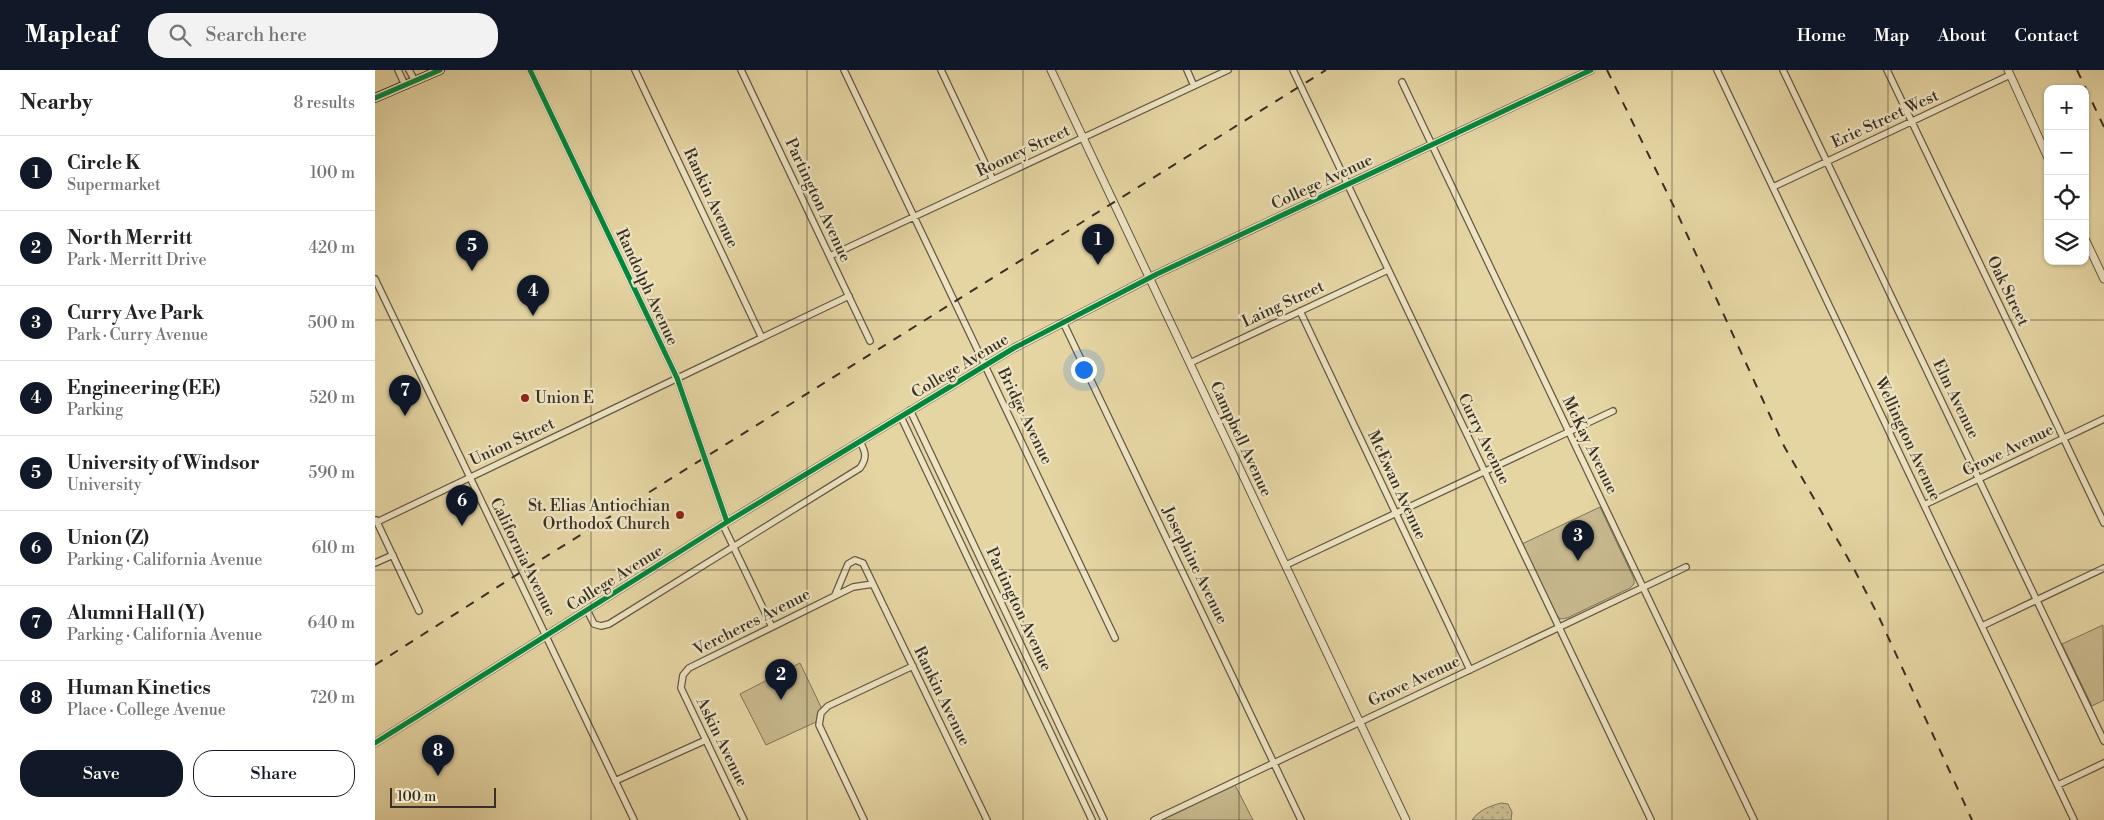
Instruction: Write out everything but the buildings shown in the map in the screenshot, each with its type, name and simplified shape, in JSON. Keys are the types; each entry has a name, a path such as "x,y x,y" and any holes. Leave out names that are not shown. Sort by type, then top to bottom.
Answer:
{"main road":[{"path":"375,98 440,70"}],"street":[{"path":"398,70 405,85"},
{"path":"409,70 415,81"},
{"name":"Randolph Avenue","path":"530,70 677,378 733,547 772,627"},
{"name":"Rankin Avenue","path":"635,70 762,338"},
{"name":"Partington Avenue","path":"741,70 870,341"},
{"name":"Bridge Avenue","path":"844,70 1115,638"},
{"path":"941,70 993,180"},
{"name":"Campbell Avenue","path":"1051,70 1407,820"},
{"path":"1187,70 1194,86"},
{"name":"Rooney Street","path":"830,256 1228,70"},
{"name":"Curry Avenue","path":"1293,70 1651,820"},
{"name":"Wellington Avenue","path":"1717,70 2074,820"},
{"name":"Elm Avenue","path":"1783,70 2104,741"},
{"name":"Oak Street","path":"1887,70 2104,523"},
{"name":"College Avenue","path":"375,743 725,523 985,364 1149,278 1589,71"},
{"path":"2009,73 2044,149"},
{"name":"Erie Street West","path":"1773,188 1912,122 2009,73"},
{"name":"McKay Avenue","path":"1402,82 1754,820"},
{"path":"2089,247 2104,278"},
{"name":"Laing Street","path":"1190,363 1388,270"},
{"name":"California Avenue","path":"375,279 634,820"},
{"name":"Union Street","path":"376,520 849,296"},
{"name":"McEwan Avenue","path":"1300,312 1470,670"},
{"name":"Josephine Avenue","path":"1063,322 1301,820"},
{"name":"Partington Avenue","path":"910,410 1104,820"},
{"path":"1286,565 1568,431 1613,412"},
{"name":"Partington Avenue","path":"901,416 1093,820"},
{"name":"Grove Avenue","path":"1924,505 2104,419"},
{"path":"587,610 594,624 601,626 609,624 860,468 865,462 866,455 860,442"},
{"path":"376,520 419,611"},
{"path":"375,564 393,555"},
{"name":"Vercheres Avenue","path":"683,675 689,668 772,627 853,586 873,584 863,563 855,560 848,564 835,595"},
{"name":"Grove Avenue","path":"1155,820 1686,567"},
{"path":"1982,626 2104,568"},
{"name":"Rankin Avenue","path":"873,584 987,820"},
{"path":"864,820 819,724 821,713 828,706 913,666"},
{"name":"Askin Avenue","path":"683,675 681,688 744,820"},
{"path":"615,780 705,740"},
{"path":"2058,785 2104,763"}],"shaded area":[{"path":"1600,507 1634,579 1634,584 1630,588 1567,618 1560,619 1522,544"},
{"path":"2103,625 2104,700 2092,706 2062,644"},
{"path":"800,663 821,707 816,722 766,745 740,694"},
{"path":"1235,785 1253,820 1159,820"},
{"path":"1501,803 1508,804 1512,812 1511,820 1472,820 1485,809"}],"railway":[{"path":"375,665 1326,70"},
{"path":"1607,70 1678,215 1784,446 1878,615 1972,820"},
{"path":"2077,70 2104,127"}],"cycle path":[{"path":"375,98 440,70"},
{"path":"530,70 677,378 727,522"},
{"path":"375,743 727,522 1014,348 1157,274 1591,70"}],"place":[{"name":"Circle K","path":"1098,265"},
{"name":"University of Windsor","path":"472,271"},
{"name":"Engineering (EE)","path":"533,316"},
{"name":"Union E","path":"525,398"},
{"name":"Alumni Hall (Y)","path":"405,416"},
{"name":"St. Elias Antiochian Orthodox Church","path":"680,515"},
{"name":"Union (Z)","path":"462,526"},
{"name":"Curry Ave Park","path":"1578,561"},
{"name":"North Merritt","path":"781,700"},
{"name":"Human Kinetics","path":"438,776"}]}
